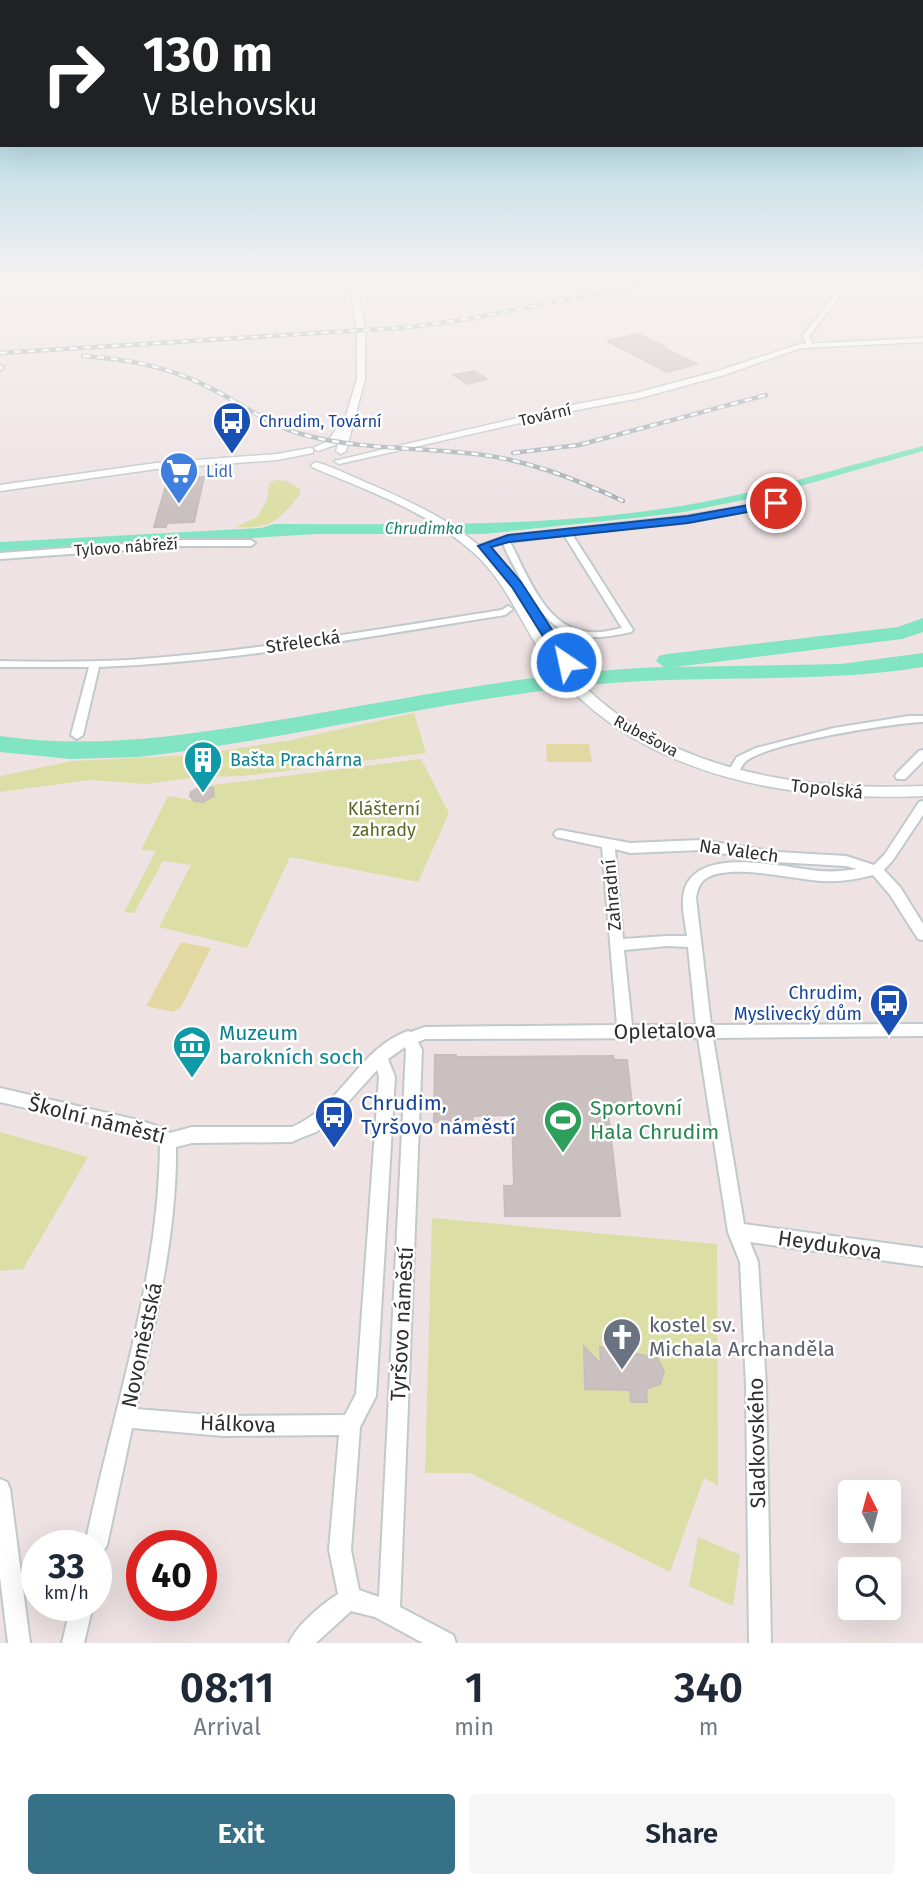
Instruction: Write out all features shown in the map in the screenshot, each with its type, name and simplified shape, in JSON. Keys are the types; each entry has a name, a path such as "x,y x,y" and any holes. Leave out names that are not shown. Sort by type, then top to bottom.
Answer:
{"street":[{"path":"0,488 156,466 340,456 359,395 362,356"},
{"name":"Tovární","path":"313,456 340,456 402,449 585,405 633,397 721,373 767,356"},
{"path":"313,456 332,443 352,412"},
{"name":"Rubešova","path":"313,456 438,520 480,547 561,663 590,695 634,733 691,759 734,769"},
{"name":"Rubešova","path":"340,456 339,468 344,473 438,520"},
{"path":"480,547 508,539 703,517 776,503"},
{"path":"507,544 550,620 584,636 628,630 567,533"},
{"name":"Tylovo nábřeží","path":"0,556 182,543 251,543"},
{"name":"Střelecká","path":"0,664 94,666 220,656 505,612 517,602"},
{"path":"77,735 94,666"},
{"path":"734,769 742,758 764,750 892,720 923,719"},
{"path":"901,776 923,754"},
{"name":"Topolská","path":"734,769 832,784 870,786 923,783"},
{"name":"Topolská","path":"734,769 787,786 830,792 872,794 923,791"},
{"path":"923,805 889,857 876,870 895,891 923,935"},
{"name":"Na Valech","path":"560,834 641,849 701,845 777,857 845,861 876,870"},
{"name":"Zahradní","path":"608,845 625,1032"},
{"name":"Na Valech","path":"701,875 724,867 824,876 846,876 876,870"},
{"name":"Sladkovského","path":"701,875 691,885 690,898 704,1030 737,1231 749,1262 756,1372 760,1643"},
{"name":"Zahradní","path":"617,945 694,942"},
{"name":"Opletalova","path":"408,1037 443,1031 923,1030"},
{"name":"Školní náměstí","path":"0,1095 142,1128 159,1134 168,1141 192,1135 292,1134 305,1131 328,1112 379,1055 408,1037"},
{"name":"Tyršovo náměstí","path":"389,1613 414,1050 408,1037"},
{"name":"Tyršovo náměstí","path":"350,1600 340,1550 350,1425 366,1396 387,1077 379,1055"},
{"name":"Novoměstská","path":"100,1530 127,1418 160,1254 170,1154 168,1141"},
{"name":"Heydukova","path":"737,1231 923,1257"},
{"name":"Hálkova","path":"127,1418 223,1426 350,1425"},
{"path":"0,1489 19,1643"},
{"path":"299,1643 350,1600 364,1602 389,1613 445,1643"},
{"path":"73,1643 78,1621"}],"green space":[{"path":"276,480 287,481 300,489 300,495 273,522 236,527 257,517 267,500 269,483"},
{"path":"414,713 426,753 244,776 199,777 146,784 90,780 0,792 0,776 72,761 194,755 291,740"},
{"name":"Klášterní zahrady","path":"421,759 449,813 418,882 290,857 247,948 159,927 191,865 163,861 134,913 124,912 156,851 141,850 168,796 203,802 215,794 213,788 205,786"},
{"path":"0,1132 88,1157 23,1269 0,1271"},
{"path":"432,1218 717,1244 718,1486 704,1478 670,1572 470,1473 425,1473"},
{"path":"698,1537 740,1555 733,1606 689,1586"}],"shaded area":[{"path":"546,744 589,744 592,762 547,762"},
{"path":"181,942 211,948 181,1007 173,1012 146,1006"}],"water":[{"name":"Chrudimka","path":"923,446 923,451 772,494 684,512 643,517 483,534 317,534 0,553 0,542 261,528 274,524 478,523 631,513 742,494"}],"building":[{"path":"635,356 679,356 697,364 667,372"},
{"path":"474,371 487,379 467,384 454,375"},
{"name":"Lidl","path":"204,477 194,522 167,523 166,527 154,527 168,478"},
{"name":"Bašta Prachárna","path":"202,786 213,788 214,796 203,802 194,801 190,796 191,792"},
{"name":"Sportovní Hala Chrudim","path":"435,1055 613,1056 614,1060 627,1060 632,1104 607,1104 620,1216 505,1216 504,1186 514,1186 512,1115 473,1116 472,1122 434,1122"},
{"name":"kostel sv. Michala Archanděla","path":"584,1347 601,1364 600,1347 657,1358 664,1371 660,1384 646,1389 647,1402 631,1402 630,1390 585,1389"}],"waterway":[{"path":"667,661 902,633 923,624"},
{"path":"0,744 71,751 139,749 591,678 674,673 841,671 923,660"}],"railway":[{"path":"83,356 135,362 185,376 268,420 301,434 344,443 495,457 570,478 623,501"},
{"path":"513,453 579,445 766,395"}],"place":[{"name":"Chrudim, Tovární","path":"232,455"},
{"name":"Lidl","path":"179,505"},
{"name":"Bašta Prachárna","path":"203,794"},
{"name":"Chrudim, Myslivecký dům","path":"889,1037"},
{"name":"Muzeum barokních soch","path":"192,1079"},
{"name":"Chrudim, Tyršovo náměstí","path":"334,1149"},
{"name":"Sportovní Hala Chrudim","path":"563,1154"},
{"name":"kostel sv. Michala Archanděla","path":"622,1371"}],"route":[{"path":"566,662 517,585 492,553 483,546 501,540 688,519 776,503"}]}
